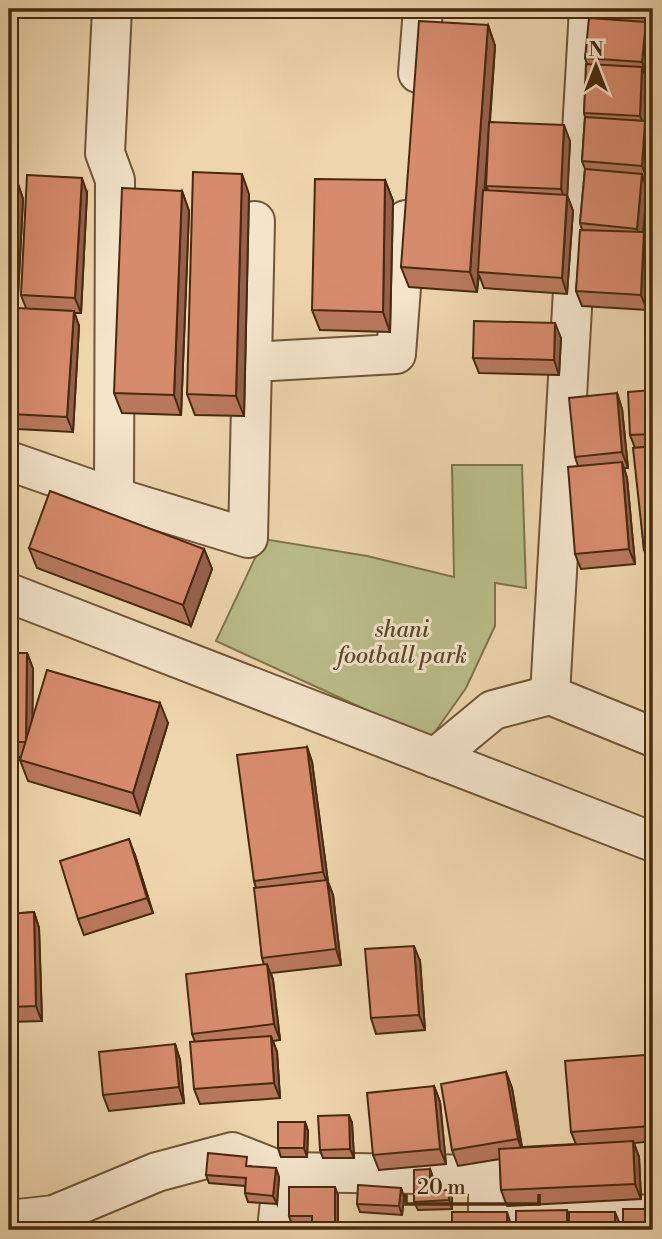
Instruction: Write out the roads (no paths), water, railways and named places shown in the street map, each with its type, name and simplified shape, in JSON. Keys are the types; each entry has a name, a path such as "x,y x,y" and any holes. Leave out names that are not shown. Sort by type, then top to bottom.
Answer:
{"street":[{"path":"112,9 105,153 115,180 114,497"},
{"path":"415,105 423,9"},
{"path":"550,695 589,9"},
{"path":"252,362 396,354 409,188"},
{"path":"9,461 248,538 255,220"},
{"path":"9,593 653,842"},
{"path":"435,758 492,710 550,695 653,737"},
{"path":"9,1220 54,1215 157,1172 232,1152 284,1172 488,1175 488,1223 653,1214"},
{"path":"277,1230 284,1172"}],"park label":[{"name":"shani football park","path":"402,643"}]}
